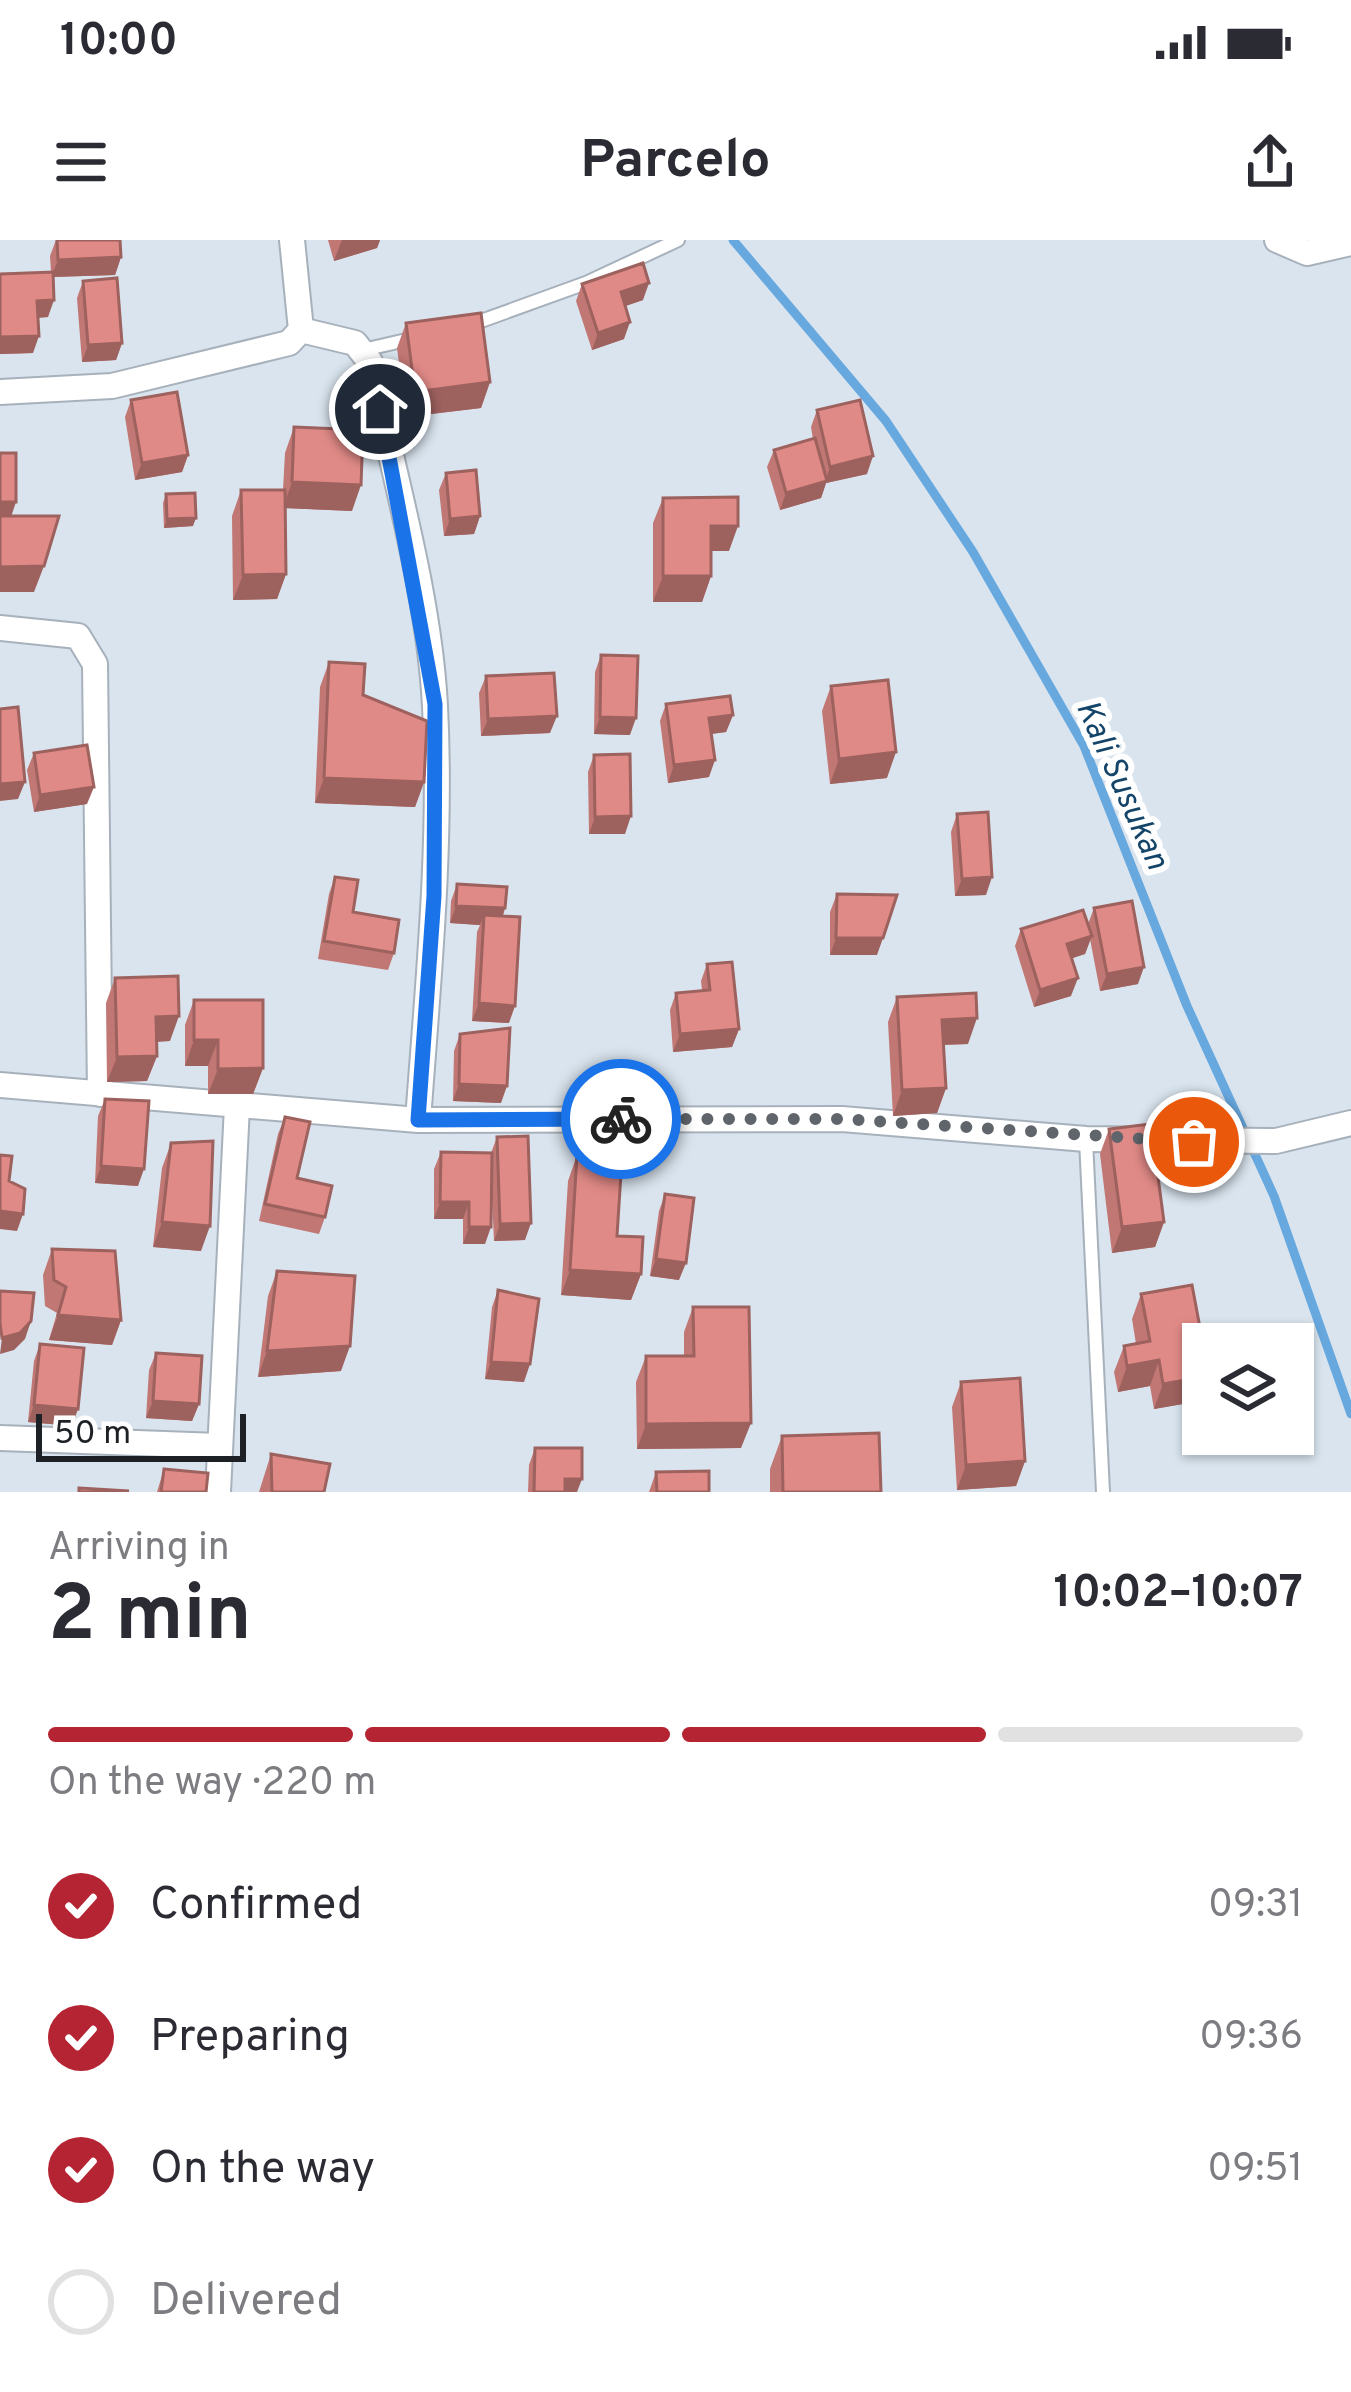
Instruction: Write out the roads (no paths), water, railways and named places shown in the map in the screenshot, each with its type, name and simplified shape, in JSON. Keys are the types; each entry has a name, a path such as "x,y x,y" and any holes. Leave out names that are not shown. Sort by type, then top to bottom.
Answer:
{"street":[{"path":"292,240 301,330"},
{"path":"1277,240 1307,253 1351,243"},
{"path":"0,392 112,386 272,350 301,330 355,343 370,362 435,704 434,896 418,1120"},
{"path":"0,628 78,636 94,664 100,1094"},
{"path":"0,1085 418,1120 842,1119 1194,1142 1276,1141 1351,1123"},
{"path":"218,1492 237,1106"},
{"path":"0,1438 219,1446"}],"lane":[{"path":"447,330 489,321 678,240"},
{"path":"363,350 427,335"},
{"path":"1086,1138 1103,1492"}],"waterway":[{"name":"Kali Susukan","path":"733,240 886,421 973,552 1084,746 1187,1006 1274,1196 1351,1414"}]}
